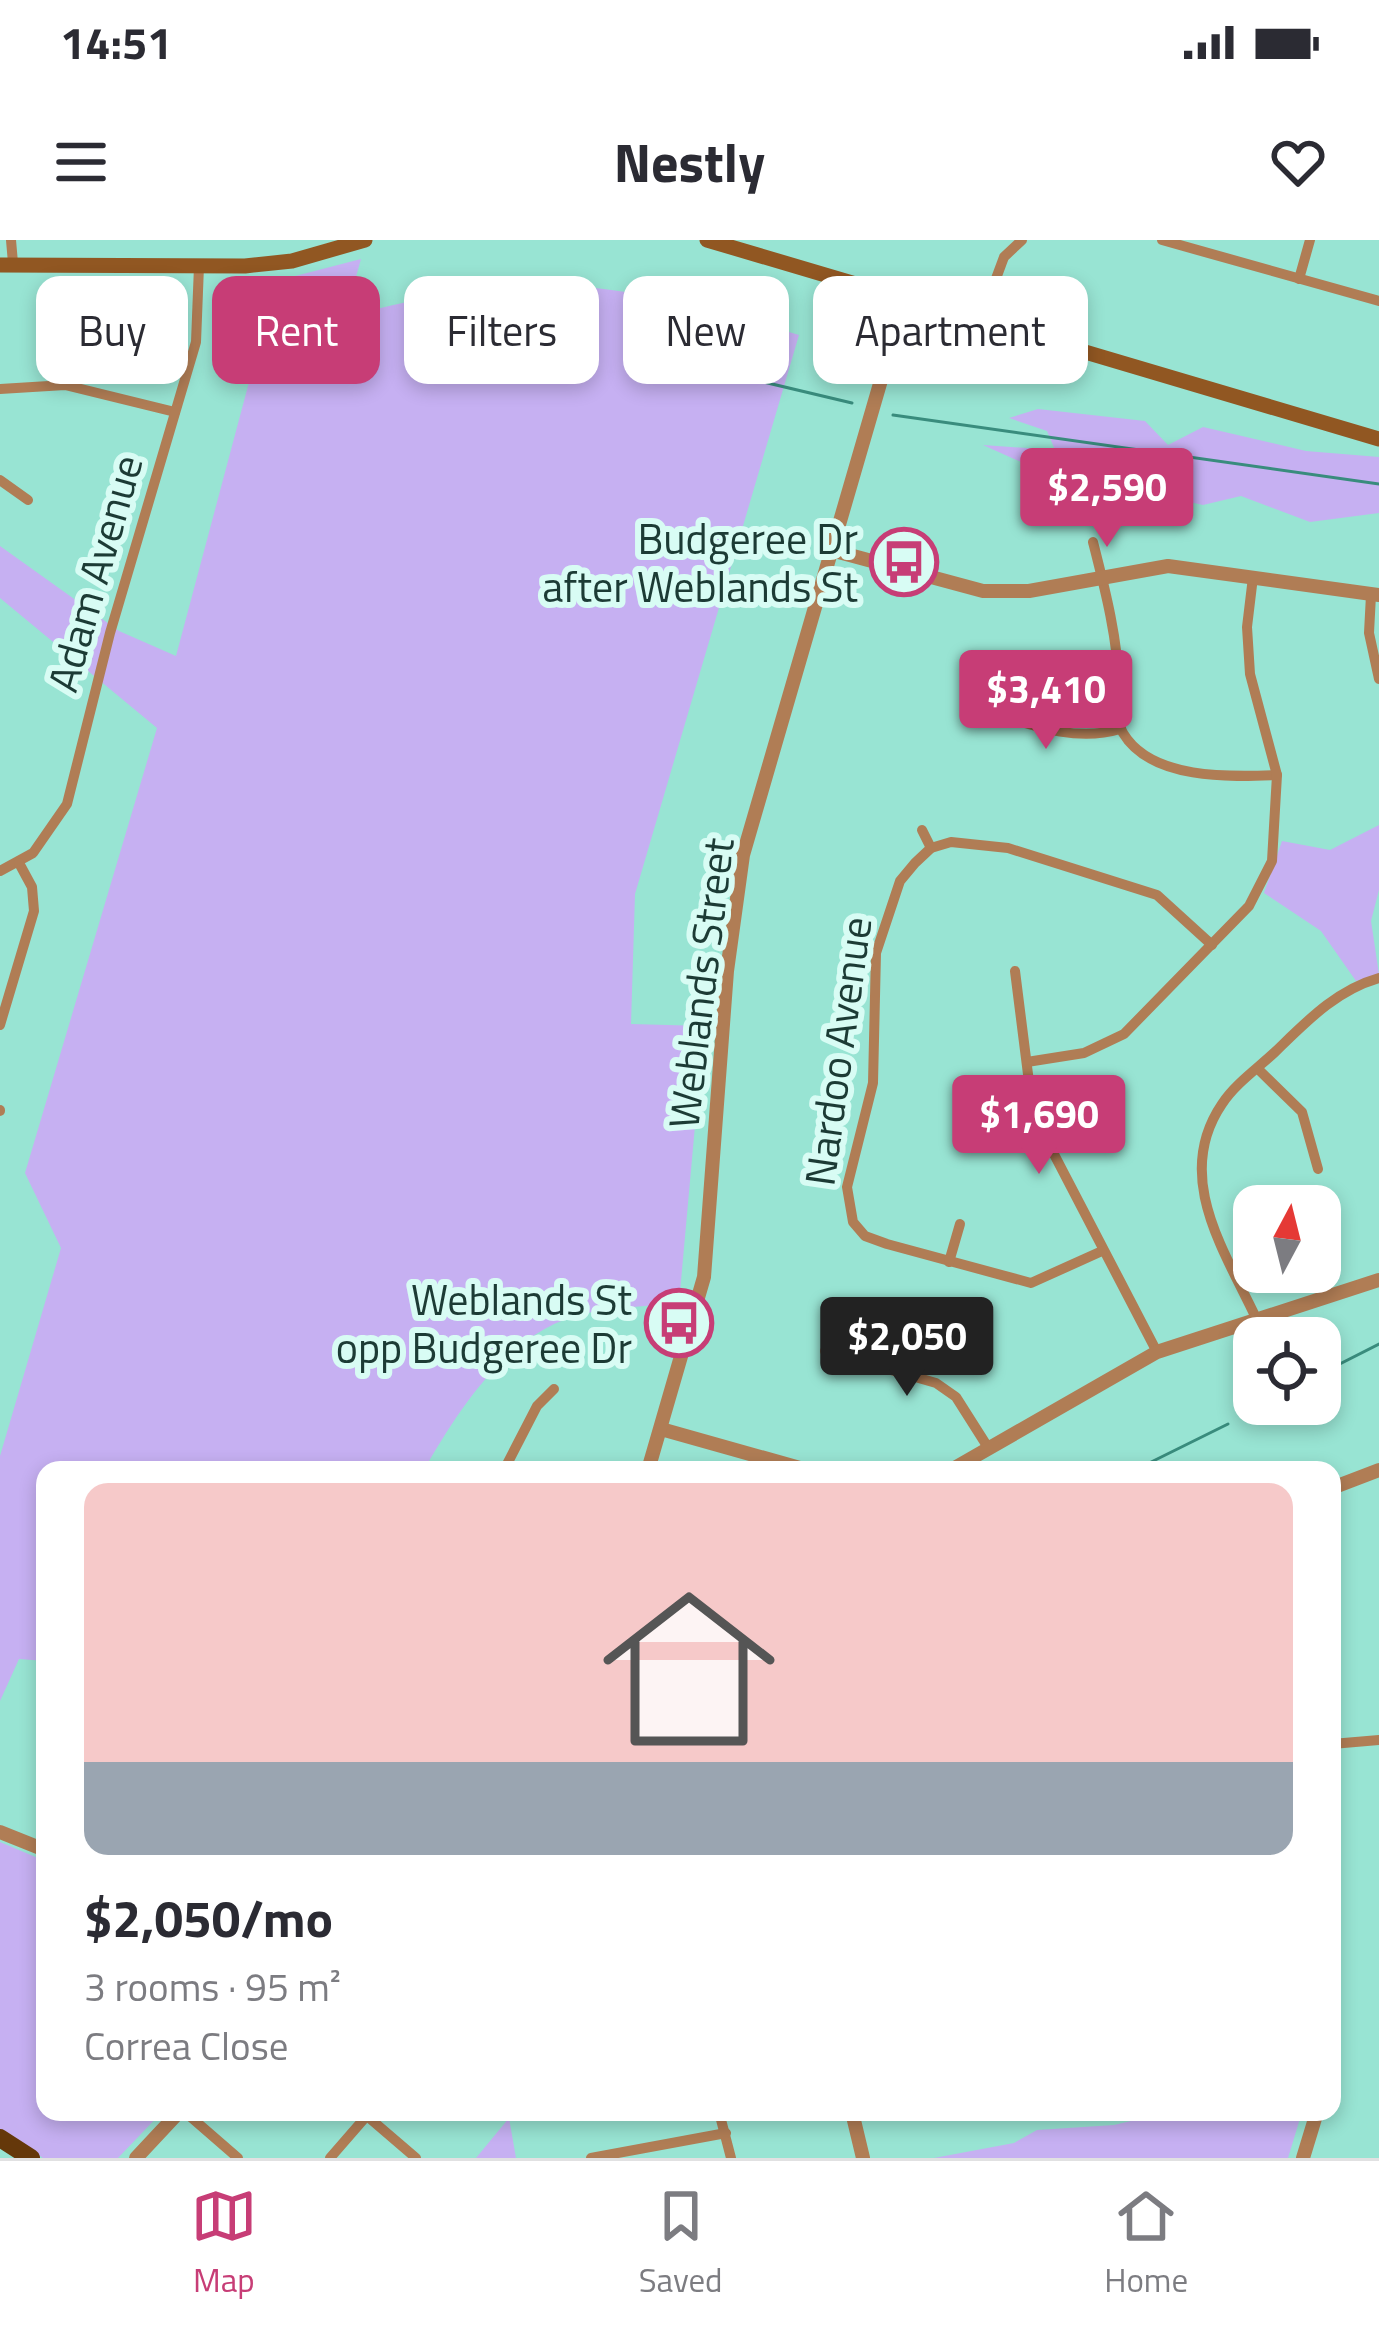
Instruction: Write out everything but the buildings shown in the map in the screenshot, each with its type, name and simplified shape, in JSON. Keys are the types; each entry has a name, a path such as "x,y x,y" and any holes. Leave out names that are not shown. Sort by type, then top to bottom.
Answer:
{"highway":[{"path":"0,2138 31,2158"}],"main road":[{"path":"7,264 199,266 292,261 364,240"},
{"path":"706,240 828,276"},
{"path":"1088,351 1379,439"}],"street":[{"path":"7,264 10,240"},
{"path":"997,276 1004,257 1022,240"},
{"path":"1162,240 1379,302"},
{"path":"1299,279 1310,240"},
{"name":"Adam Avenue","path":"0,871 19,863 45,840 67,804 198,329 199,266"},
{"name":"Weblands Street","path":"651,1461 705,1267 737,884 880,384"},
{"path":"0,389 65,385 175,412"},
{"path":"0,480 28,500"},
{"path":"1093,542 1116,647 1120,729 1136,749 1175,768 1224,777 1276,775"},
{"path":"831,550 982,591 1029,591 1168,566 1375,595 1369,633 1379,679"},
{"path":"1027,1062 1084,1053 1124,1034 1249,906 1272,861 1279,813 1276,775 1250,674 1246,627 1253,578"},
{"path":"974,707 1065,734 1089,737 1120,729"},
{"path":"922,830 932,848 978,842 1136,886 1157,895 1212,946"},
{"name":"Nardoo Avenue","path":"932,848 900,881 876,952 873,1083 846,1205 865,1236 1031,1283 1102,1251"},
{"path":"0,1025 6,986 35,899 19,863"},
{"path":"1015,971 1027,1062 1044,1135 1157,1352"},
{"path":"1256,1317 1206,1213 1199,1173 1206,1135 1224,1101 1319,1009 1379,978"},
{"path":"1258,1069 1301,1112 1318,1169"},
{"path":"949,1262 959,1224"},
{"path":"1259,1317 1379,1280"},
{"path":"967,1461 1157,1352 1233,1326"},
{"path":"825,1351 936,1383 956,1397 989,1449"},
{"path":"509,1461 537,1406 554,1389"},
{"path":"661,1429 774,1461"},
{"path":"1341,1485 1379,1470"},
{"path":"1341,1743 1379,1740"},
{"path":"0,1832 36,1846"},
{"path":"136,2158 173,2121"},
{"path":"193,2121 238,2158"},
{"path":"330,2158 362,2121"},
{"path":"376,2121 416,2158"},
{"path":"722,2121 731,2158"},
{"path":"854,2121 863,2158"},
{"path":"1303,2158 1314,2121"},
{"path":"591,2158 726,2133"}],"shaded area":[{"path":"361,259 356,276 295,276"},
{"path":"599,288 623,292 623,384 785,384 635,894 631,1024 704,1026 679,1303 587,1313 534,1335 490,1374 430,1461 36,1461 36,1660 19,1659 0,1701 0,1456 61,1248 25,1173 157,728 0,598 0,546 119,631 176,656 249,384 380,384 380,308 404,303 404,384 599,384"},
{"path":"789,332 799,335 789,369"},
{"path":"1038,409 1145,421 1168,445 1203,427 1306,451 1379,457 1379,513 1310,522 1241,496 1203,505 1172,498 1129,474 1041,471 983,445 1055,450 1047,431 1009,418"},
{"path":"1379,825 1379,890 1371,921 1379,974 1356,981 1321,931 1264,893 1282,841 1330,850"},
{"path":"0,1842 36,1857 36,2121 153,2121 118,2158 43,2158 0,2130"},
{"path":"507,2121 510,2121 516,2158 476,2158"},
{"path":"1131,2121 1299,2121 1288,2158 934,2158 1014,2143 1037,2130"}],"waterway":[{"path":"772,384 852,403"},
{"path":"893,415 1379,484"},
{"path":"1341,1363 1379,1344"},
{"path":"1153,1461 1228,1424"}],"place":[{"name":"Budgeree Dr after Weblands St","path":"904,562"},
{"name":"Weblands St opp Budgeree Dr","path":"679,1323"}]}
